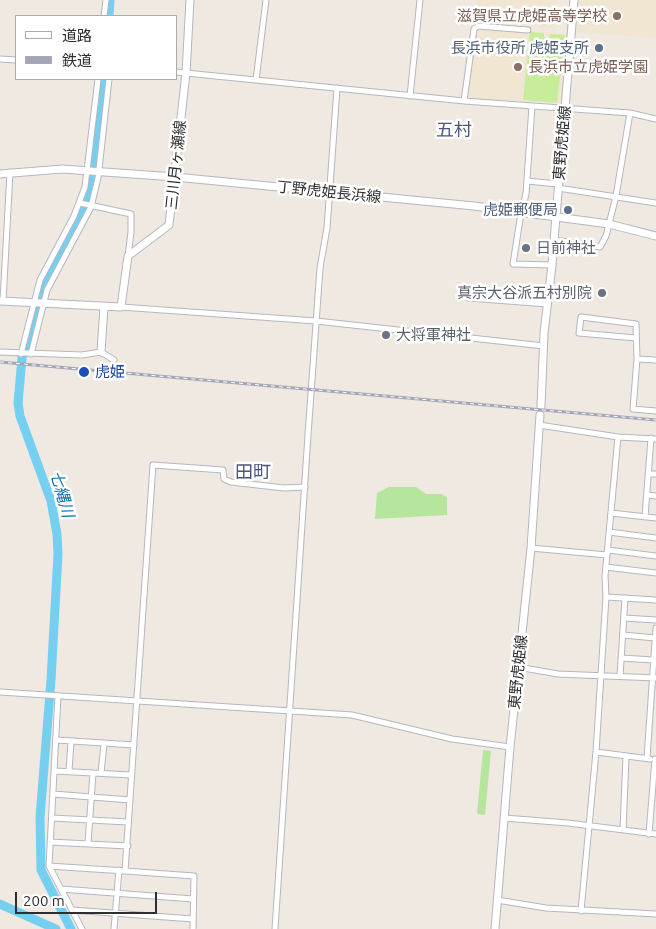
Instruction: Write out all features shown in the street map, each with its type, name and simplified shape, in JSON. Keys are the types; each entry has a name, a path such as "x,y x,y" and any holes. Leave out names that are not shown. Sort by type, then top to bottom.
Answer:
{"main road":[{"name":"三川月ヶ瀬線","path":"128,256 168,227 186,73 190,0"},
{"name":"東野虎姫線","path":"541,406 547,304 552,265 574,0"},
{"name":"丁野虎姫長浜線","path":"0,174 37,169 175,177 474,206 609,224 656,236"},
{"path":"2,301 120,307 128,256"},
{"path":"101,352 104,307"},
{"name":"東野虎姫線","path":"495,929 510,747 531,548 540,415"}],"street":[{"path":"104,15 106,0"},
{"path":"256,80 266,0"},
{"path":"410,96 420,0"},
{"path":"464,101 474,29 478,26 528,30"},
{"path":"0,59 15,60"},
{"path":"178,72 464,101 564,110 630,113 656,119"},
{"path":"21,354 40,280 80,203 85,188 98,80"},
{"path":"31,354 47,290 90,207 98,172 109,80"},
{"path":"275,929 316,322 330,193 337,88"},
{"path":"532,106 527,182 513,264 552,265"},
{"path":"554,240 600,247 609,224 616,196 630,113"},
{"path":"2,301 10,172"},
{"path":"527,182 656,202"},
{"path":"80,203 90,207 130,214 132,232 128,256"},
{"path":"469,298 547,304"},
{"path":"120,307 316,322 544,346"},
{"path":"636,338 579,333 581,318 636,324 637,359 633,409 656,411"},
{"path":"0,352 82,355 101,352 114,360"},
{"path":"637,359 656,360"},
{"path":"539,425 618,436 654,438 648,474 645,517"},
{"path":"581,911 596,752 606,597 606,567 618,436"},
{"path":"114,929 116,893 128,846 128,822 153,465 223,470 224,479 231,482 284,488 305,487"},
{"path":"648,474 656,474"},
{"path":"646,495 656,496"},
{"path":"611,513 656,518"},
{"path":"609,532 656,538"},
{"path":"531,548 656,556"},
{"path":"606,567 656,573"},
{"path":"606,597 656,600"},
{"path":"620,676 625,598"},
{"path":"624,618 656,620"},
{"path":"648,758 656,628"},
{"path":"623,636 655,638"},
{"path":"621,658 654,660"},
{"path":"518,667 558,674 654,678"},
{"path":"0,692 352,715 452,739 510,747"},
{"path":"57,696 57,740 49,866 82,929"},
{"path":"57,740 134,745"},
{"path":"69,771 71,742"},
{"path":"101,773 104,744"},
{"path":"596,752 656,759 649,834"},
{"path":"623,830 626,756"},
{"path":"55,771 132,775"},
{"path":"88,843 93,773"},
{"path":"53,794 130,800"},
{"path":"52,818 128,822"},
{"path":"504,818 589,825 656,834"},
{"path":"50,842 128,846"},
{"path":"49,866 194,876 192,929"},
{"path":"61,888 193,899"},
{"path":"497,900 546,908 656,914"},
{"path":"72,910 193,919"}],"shaded area":[{"name":"長浜市立虎姫学園","path":"477,0 557,0 554,29 475,20"},
{"name":"滋賀県立虎姫高等学校","path":"579,0 656,0 656,38 577,32"},
{"name":"長浜市立虎姫学園","path":"475,26 568,34 563,99 560,103 467,99"}],"green space":[{"path":"530,32 544,33 544,37 549,38 550,34 565,35 557,103 523,100"},
{"path":"389,487 416,487 426,494 441,494 447,497 447,515 375,519 377,493"},
{"path":"483,750 491,751 485,815 477,814"}],"waterway":[{"name":"七縄川","path":"109,15 110,0"},
{"name":"七縄川","path":"71,929 41,870 40,817 51,680 58,554 57,534 51,501 20,416 18,403 22,358 43,288 80,216 92,183 103,80"},
{"path":"0,904 56,929"}],"railway":[{"path":"0,362 656,420"}],"place":[{"name":"滋賀県立虎姫高等学校","path":"617,16"},
{"name":"長浜市役所 虎姫支所","path":"599,48"},
{"name":"長浜市立虎姫学園","path":"518,67"},
{"name":"虎姫郵便局","path":"568,210"},
{"name":"日前神社","path":"526,248"},
{"name":"真宗大谷派五村別院","path":"602,293"},
{"name":"大将軍神社","path":"386,335"},
{"name":"虎姫","path":"84,372"}],"district":[{"name":"五村","path":"454,130"},
{"name":"田町","path":"253,472"}]}
